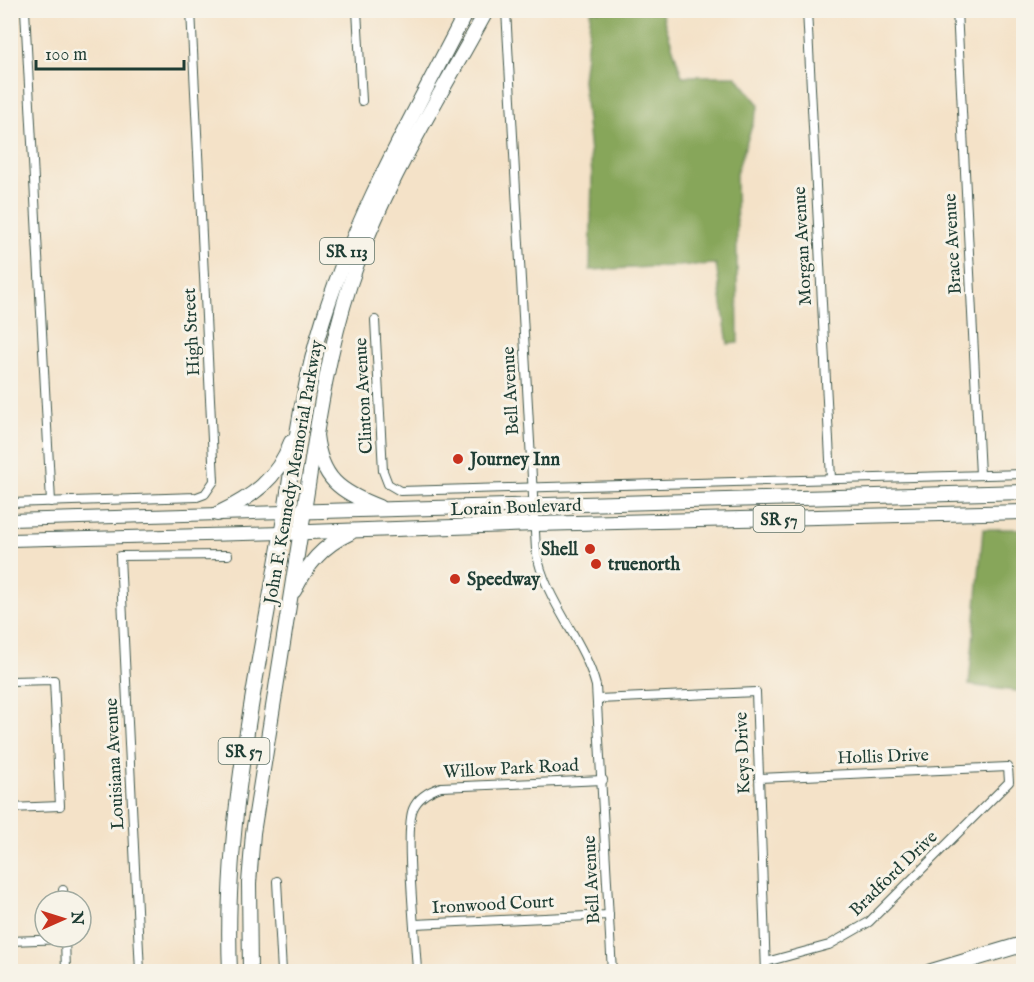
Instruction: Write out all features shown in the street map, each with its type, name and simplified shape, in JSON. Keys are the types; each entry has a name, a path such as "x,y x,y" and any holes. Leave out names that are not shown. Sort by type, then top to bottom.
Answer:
{"highway":[{"path":"930,972 1023,944"}],"main road":[{"name":"John F. Kennedy Memorial Parkway","path":"230,972 229,885 239,791 300,414 323,318 357,227 385,167 467,10"},
{"name":"John F. Kennedy Memorial Parkway","path":"250,972 249,884 253,833 303,511 332,348 351,282 384,199 428,114 485,14"},
{"path":"217,514 254,495 268,482 280,466 300,414"},
{"path":"316,435 318,452 324,468 334,482 347,493 383,509"},
{"name":"Lorain Boulevard","path":"10,520 1023,492"},
{"name":"Lorain Boulevard","path":"10,540 1023,512"},
{"name":"SR 57","path":"289,601 307,567 319,552 342,537 369,529"}],"street":[{"path":"10,503 51,502 25,10"},
{"name":"High Street","path":"51,502 197,497 205,494 214,481 191,10"},
{"path":"357,10 362,101"},
{"name":"Bell Avenue","path":"506,10 536,550 547,590 588,661 598,699 612,972"},
{"name":"Morgan Avenue","path":"807,10 831,479"},
{"name":"Brace Avenue","path":"957,10 980,475"},
{"name":"Clinton Avenue","path":"375,320 383,471"},
{"name":"Lorain Boulevard","path":"383,471 388,484 400,491 1023,474"},
{"name":"Louisiana Avenue","path":"140,972 120,556 228,555"},
{"path":"10,681 54,680 60,806 10,808"},
{"name":"Keys Drive","path":"598,699 756,692 766,967"},
{"name":"Hollis Drive","path":"759,778 1008,767"},
{"name":"Bradford Drive","path":"766,967 829,945 869,922 1009,782 1008,767"},
{"name":"Willow Park Road","path":"417,972 410,819 417,801 424,795 441,788 603,780"},
{"path":"278,881 282,972"},
{"name":"Ironwood Court","path":"415,924 609,915"},
{"path":"10,941 33,940"},
{"path":"65,949 66,972"}],"green space":[{"path":"591,11 661,11 682,76 736,76 759,105 736,174 738,343 728,344 716,264 590,270 592,175 583,80"},
{"path":"983,529 1023,529 1023,692 969,685"}],"place":[{"name":"Journey Inn","path":"458,459"},
{"name":"Shell","path":"590,549"},
{"name":"truenorth","path":"596,564"},
{"name":"Speedway","path":"455,579"}]}
